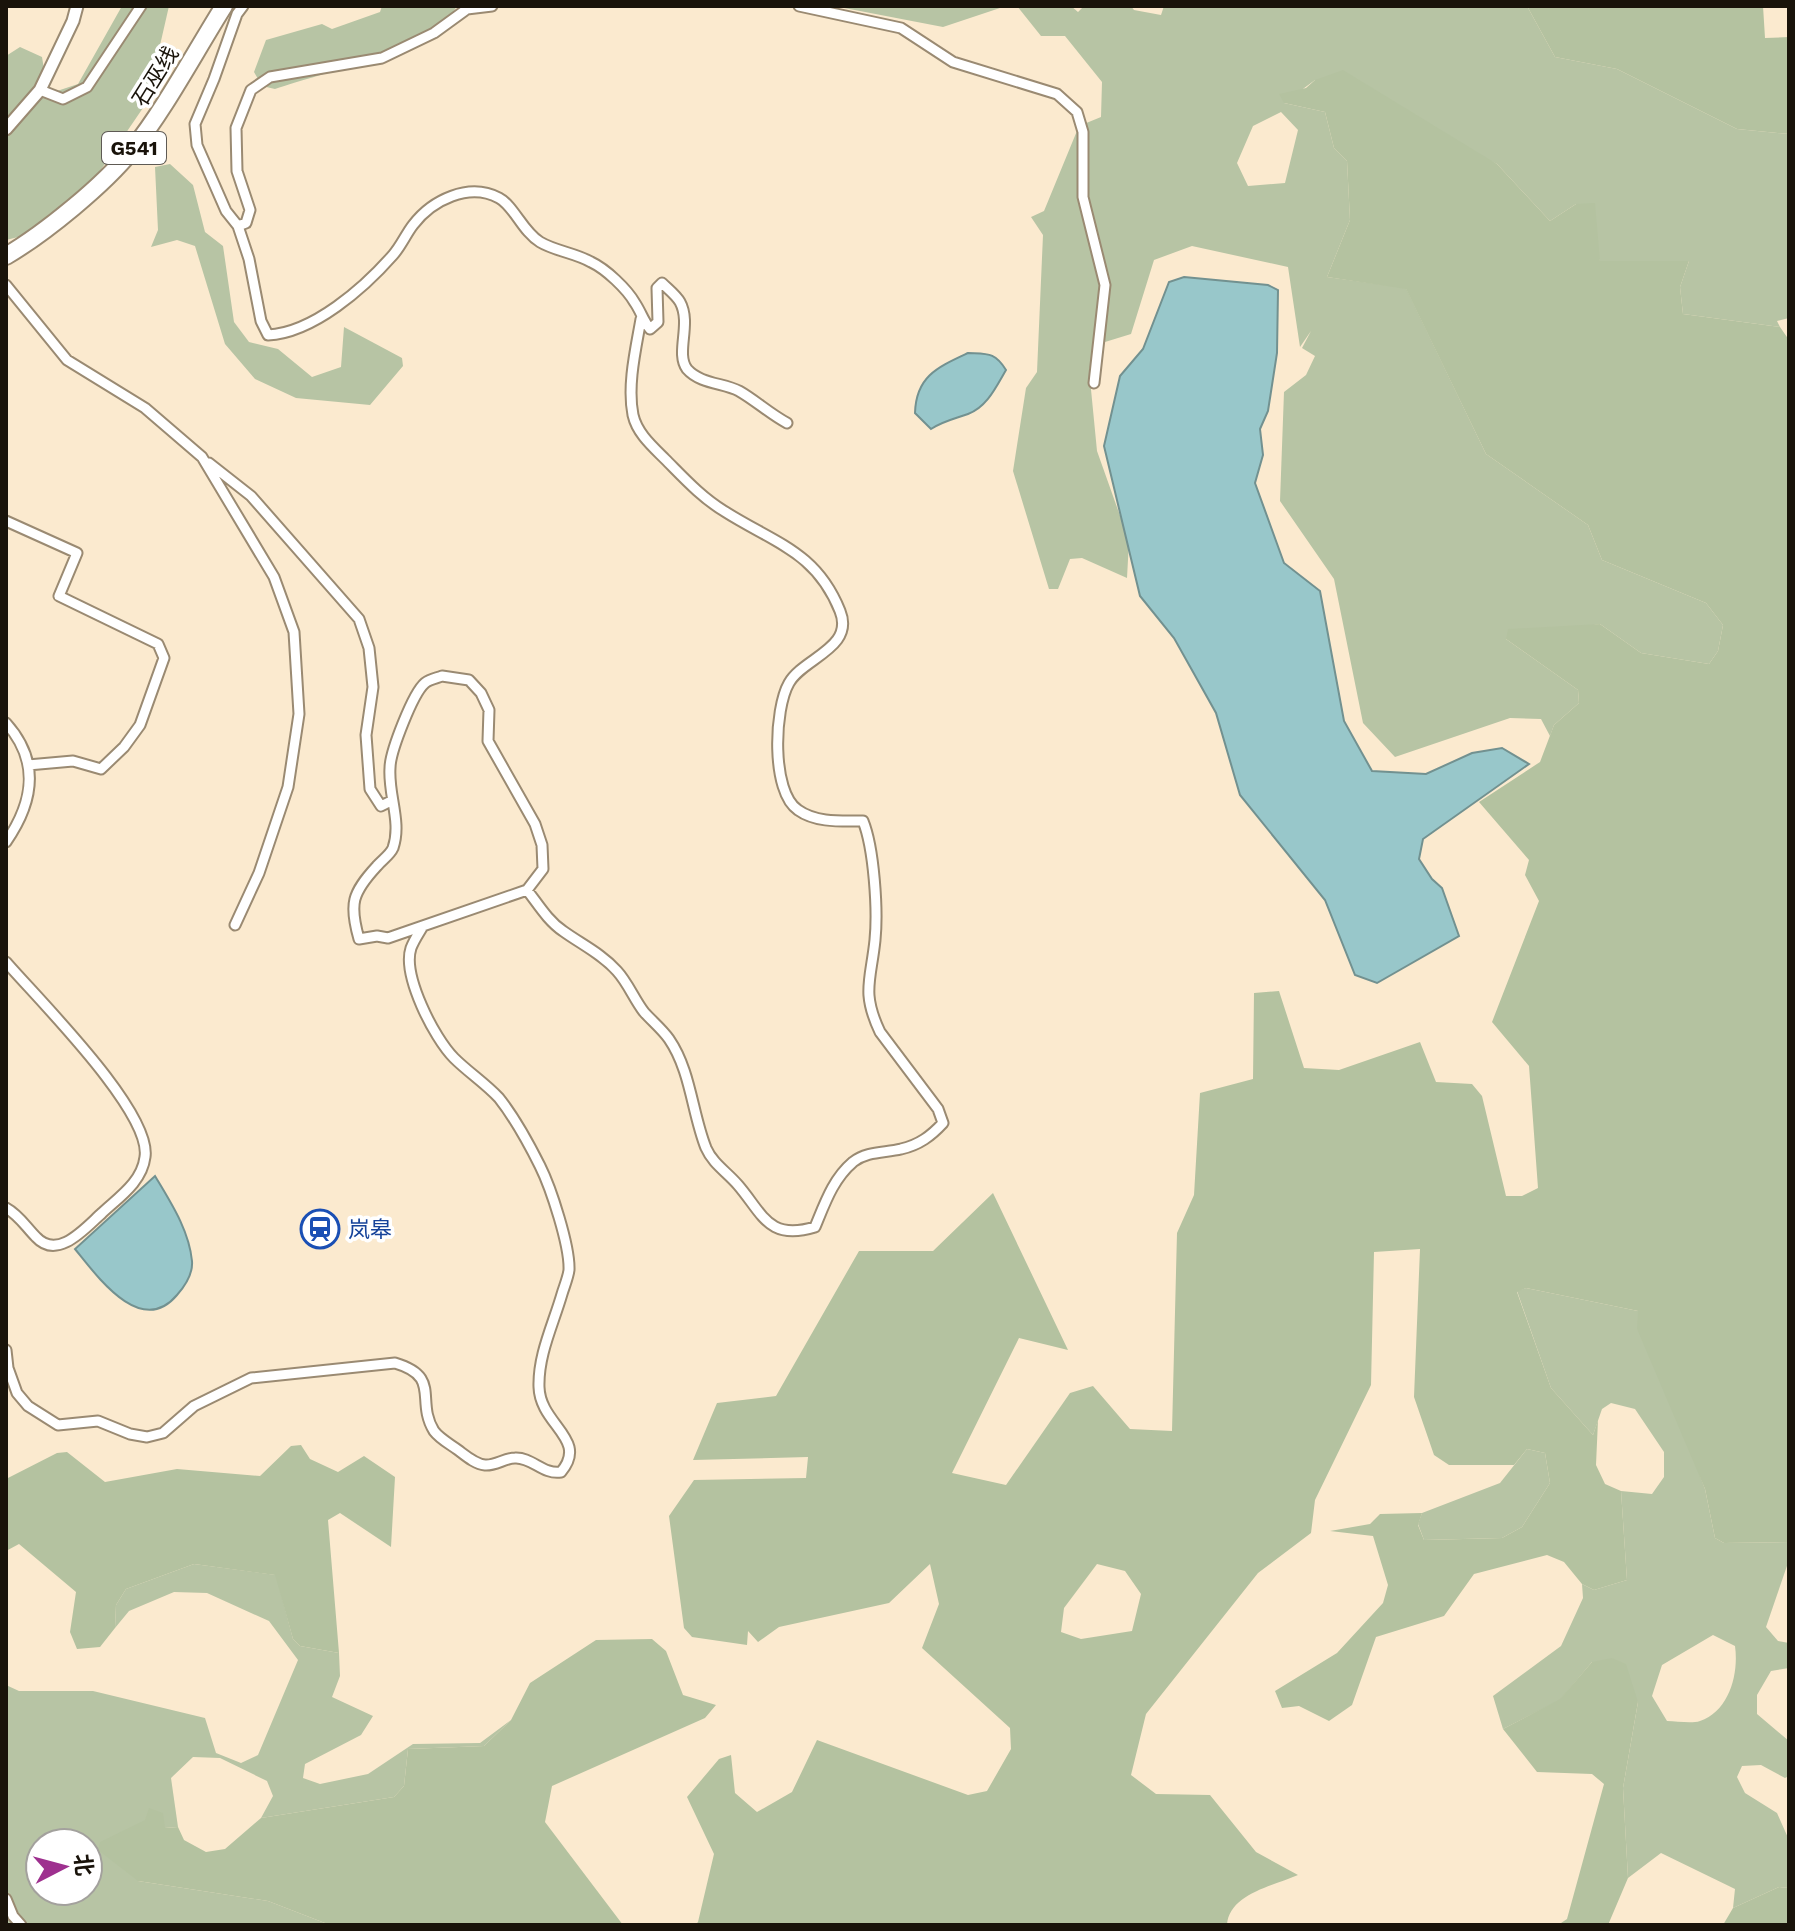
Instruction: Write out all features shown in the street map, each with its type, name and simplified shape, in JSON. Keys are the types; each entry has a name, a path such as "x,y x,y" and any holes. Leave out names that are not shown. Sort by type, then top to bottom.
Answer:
{"highway":[{"name":"石巫线","path":"6,256 90,192 122,162 153,121 224,6"}],"street":[{"path":"6,129 40,90 77,6"},
{"path":"40,90 63,99 87,87 141,6"},
{"path":"243,6 237,14 195,124 197,145 226,211 238,226 249,259 261,321 268,335 285,334 341,304 395,254 414,223 437,202 470,191 500,198 540,242 593,262 637,304 641,319 631,395 633,418 644,438 690,485 721,510 806,558 827,585 842,614 844,630 836,644 798,671 788,684 782,699 777,749 780,783 798,810 831,821 863,821 869,836 875,908 875,939 867,985 873,1017 880,1032 938,1109 943,1123 931,1136 918,1143 903,1149 869,1154 855,1161 834,1183 815,1227 792,1231 769,1223 706,1149 688,1084 668,1037 645,1012 617,971 591,948 548,919 527,890"},
{"path":"238,226 246,223 250,210 237,171 236,128 251,90 270,77 382,58 434,33 467,9 492,6"},
{"path":"799,6 901,28 953,62 1057,94 1077,112 1083,132 1083,197 1105,285 1094,383"},
{"path":"641,319 650,329 658,322 657,288 662,283 680,301 686,328 681,353 687,369 705,381 739,391 764,411 787,423"},
{"path":"6,285 67,360 145,408 251,496 359,619 369,648 373,687 366,735 370,789 381,806 391,801"},
{"path":"202,457 274,577 294,632 299,714 288,787 259,873 235,925"},
{"path":"6,521 77,553 59,596 158,644 164,658 140,725 124,747 101,769 73,761 28,765"},
{"path":"442,676 469,680 481,693 489,710 488,741 535,824 542,845 543,869 527,890 388,938 359,939 353,919 354,896 392,851 397,827 391,801 389,765 414,696 427,681 442,676"},
{"path":"6,723 21,746 28,765 29,788 25,811 6,842"},
{"path":"6,1350 8,1368 17,1393 28,1406 58,1425 98,1421 130,1434 147,1437 163,1433 194,1406 251,1378 395,1363 413,1368 424,1382 432,1428 474,1461 490,1465 514,1458 522,1459 553,1473 561,1472 572,1450 570,1443 547,1415 539,1388 542,1353 569,1271 556,1209 540,1167 503,1105 453,1057 437,1037 421,1008 412,975 410,950 423,926"},
{"path":"6,962 117,1090 142,1131 146,1151 140,1174 131,1187 63,1244 40,1242 15,1213 6,1208"},
{"path":"6,1899 13,1916 21,1925"}],"green space":[{"path":"122,6 169,6 147,102 100,171 39,232 6,240 6,56 20,47 42,57 48,94 78,84"},
{"path":"382,6 457,6 425,35 401,47 275,89 262,86 254,72 266,40 322,24 332,29 380,12"},
{"path":"834,6 1006,6 943,27"},
{"path":"1017,6 1071,6 1078,12 1084,6 1131,6 1134,10 1161,15 1164,6 1527,6 1555,57 1617,69 1737,129 1789,134 1789,318 1777,321 1780,327 1683,314 1680,287 1689,261 1600,261 1576,204 1550,221 1497,164 1315,80 1284,103 1325,112 1334,148 1347,161 1350,220 1327,277 1406,288 1486,454 1588,525 1602,560 1706,603 1723,625 1718,651 1709,664 1641,653 1600,624 1506,639 1578,690 1579,703 1554,725 1550,736 1541,719 1510,718 1395,757 1363,723 1334,579 1280,501 1284,392 1306,375 1315,356 1302,348 1311,331 1300,347 1288,267 1192,246 1154,260 1131,334 1105,342 1089,369 1097,451 1129,541 1127,578 1082,558 1070,559 1058,589 1049,589 1013,471 1026,388 1037,372 1043,235 1031,217 1044,211 1079,126 1101,117 1102,82 1065,36 1041,36","holes":["1281,112 1298,130 1285,183 1248,186 1237,163 1253,126"]},
{"path":"1527,6 1763,6 1765,38 1789,37 1789,134 1737,129 1617,69 1555,57"},
{"path":"1343,70 1497,164 1550,221 1576,204 1595,203 1600,261 1689,261 1680,287 1683,314 1780,327 1789,340 1789,1542 1724,1543 1715,1538 1705,1489 1637,1329 1638,1311 1526,1288 1517,1292 1551,1388 1593,1435 1598,1420 1596,1465 1605,1484 1621,1491 1627,1580 1594,1590 1582,1584 1564,1562 1547,1555 1474,1574 1444,1616 1376,1637 1352,1705 1329,1721 1299,1706 1282,1708 1275,1691 1337,1653 1383,1603 1388,1585 1373,1536 1330,1531 1370,1524 1380,1514 1422,1513 1418,1525 1424,1540 1502,1538 1522,1527 1550,1483 1545,1453 1527,1449 1514,1465 1449,1465 1434,1455 1414,1397 1420,1249 1374,1252 1371,1385 1315,1500 1311,1533 1258,1573 1146,1714 1131,1775 1156,1794 1210,1795 1256,1852 1298,1875 1244,1898 1235,1906 1227,1925 695,1925 714,1854 687,1797 719,1759 731,1755 735,1793 757,1812 792,1792 817,1740 968,1795 987,1791 1011,1749 1010,1728 922,1648 939,1604 930,1564 889,1603 779,1627 758,1642 748,1631 747,1645 692,1637 684,1628 669,1516 694,1480 806,1478 808,1457 693,1460 717,1403 776,1396 859,1251 933,1251 993,1193 1068,1350 1019,1338 952,1473 1006,1485 1070,1393 1093,1386 1130,1429 1172,1431 1177,1233 1194,1195 1200,1093 1253,1079 1254,993 1279,991 1304,1068 1339,1070 1420,1042 1436,1082 1472,1084 1482,1096 1506,1196 1522,1196 1538,1188 1529,1066 1492,1022 1539,901 1525,875 1529,860 1479,802 1540,762 1554,725 1579,703 1578,690 1506,639 1508,629 1600,624 1641,653 1709,664 1718,651 1723,625 1706,603 1602,560 1588,525 1486,454 1406,289 1327,277 1350,220 1347,161 1334,148 1325,112 1284,103 1279,94 1306,88 1315,80","holes":["1097,1564 1125,1571 1141,1594 1132,1631 1081,1639 1061,1632 1064,1608"]},
{"path":"170,164 193,185 205,232 223,246 234,322 249,342 278,349 312,377 341,367 344,327 402,358 403,366 370,405 296,398 255,379 225,344 195,246 177,240 151,247 158,230 155,167"},
{"path":"1526,1288 1638,1311 1705,1489 1715,1538 1724,1543 1789,1542 1789,1560 1766,1627 1778,1641 1789,1643 1789,1668 1771,1671 1757,1695 1757,1714 1789,1741 1789,1776 1785,1778 1761,1765 1742,1766 1737,1777 1745,1793 1777,1813 1789,1840 1789,1888 1779,1887 1733,1908 1735,1889 1661,1853 1628,1878 1623,1788 1638,1702 1592,1662 1560,1700 1503,1729 1493,1696 1561,1646 1583,1598 1582,1584 1594,1590 1627,1580 1621,1491 1652,1494 1664,1477 1664,1452 1635,1409 1611,1403 1602,1409 1593,1435 1551,1388 1517,1291","holes":["1713,1635 1735,1646 1733,1679 1718,1709 1696,1722 1667,1721 1652,1696 1662,1665"]},
{"path":"301,1445 310,1459 338,1472 364,1456 395,1477 391,1547 340,1513 328,1520 339,1653 300,1646 293,1639 275,1575 194,1564 126,1589 116,1605 115,1628 100,1647 77,1649 70,1632 76,1592 19,1544 6,1551 6,1479 57,1453 67,1452 105,1482 177,1469 260,1476 291,1446"},
{"path":"1527,1449 1545,1453 1550,1483 1522,1527 1502,1538 1424,1540 1418,1524 1422,1513 1500,1483"},
{"path":"194,1564 276,1575 293,1639 300,1646 339,1653 340,1676 332,1697 373,1716 361,1735 305,1764 303,1778 320,1784 368,1774 413,1744 480,1743 511,1720 484,1746 408,1749 404,1786 394,1797 261,1818 273,1796 267,1781 220,1758 193,1757 171,1778 178,1827 165,1828 138,1881 268,1901 330,1925 6,1925 6,1685 19,1691 93,1691 205,1718 216,1753 241,1763 258,1755 298,1660 269,1621 207,1593 174,1592 129,1611 115,1628 116,1605 126,1589"},
{"path":"652,1639 666,1651 683,1695 716,1705 705,1718 552,1786 545,1822 623,1925 330,1925 268,1901 138,1881 104,1855 104,1840 145,1820 149,1808 163,1813 165,1828 178,1827 184,1840 206,1852 225,1849 261,1818 394,1797 404,1786 408,1749 484,1746 511,1720 530,1683 596,1640"},
{"path":"1612,1658 1626,1664 1638,1702 1623,1788 1628,1878 1608,1925 1558,1925 1567,1919 1604,1784 1592,1774 1537,1772 1503,1729 1560,1699 1592,1662"},
{"path":"1779,1887 1789,1888 1789,1925 1723,1925 1733,1908"}],"water":[{"path":"1184,277 1268,285 1278,290 1277,353 1268,411 1260,429 1263,455 1255,483 1284,563 1320,591 1344,721 1372,771 1426,774 1472,753 1502,748 1529,764 1423,839 1419,859 1442,888 1459,936 1377,983 1355,975 1325,900 1240,795 1216,713 1174,638 1140,596 1104,446 1120,376 1143,349 1169,282"},
{"path":"968,353 990,355 1006,370 981,407 931,429 915,413 919,390 938,368"},
{"path":"155,1176 183,1228 192,1266 188,1279 177,1295 163,1306 149,1310 135,1306 107,1287 75,1249"}],"place":[{"name":"岚皋","path":"320,1229"}]}
